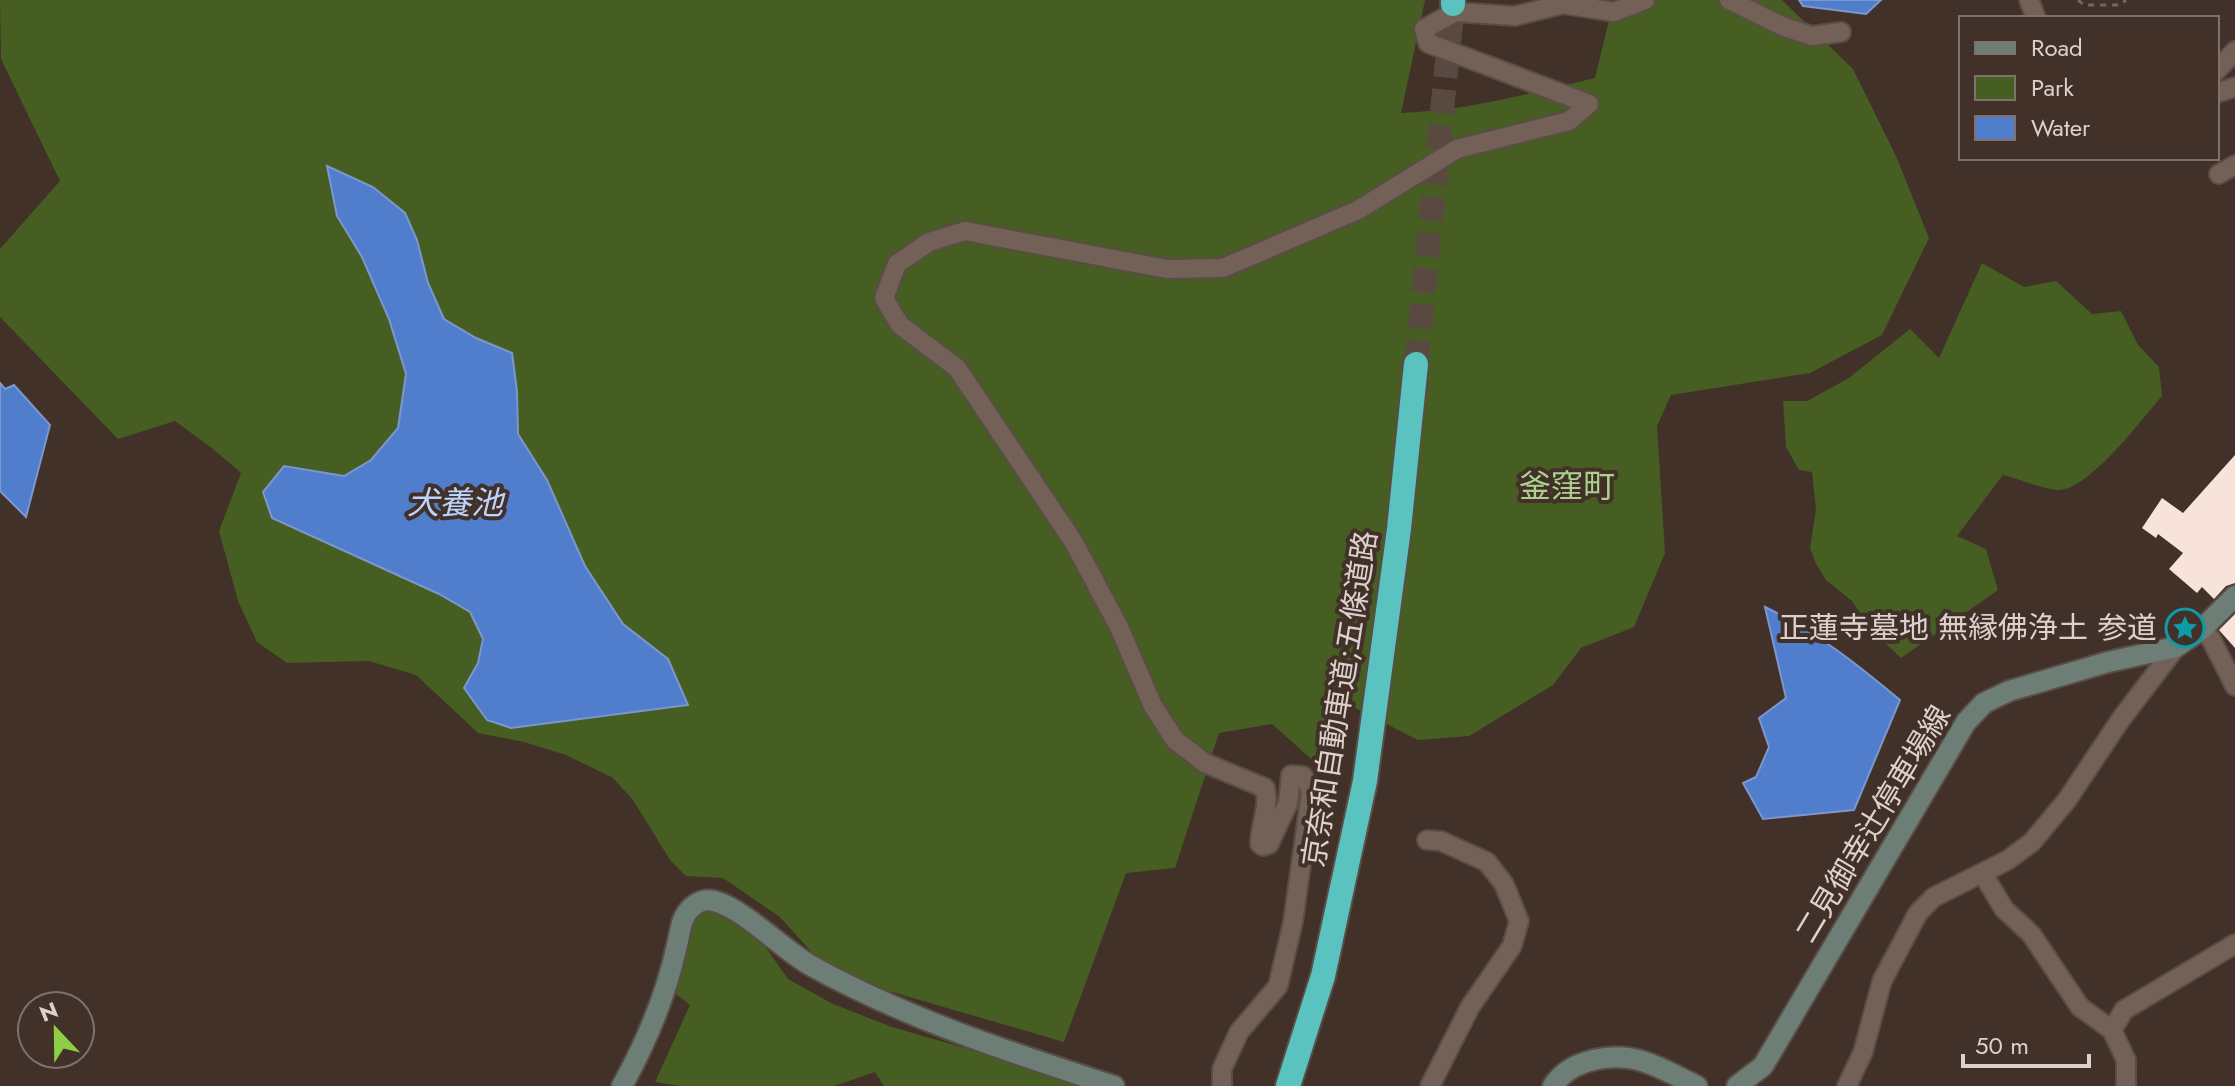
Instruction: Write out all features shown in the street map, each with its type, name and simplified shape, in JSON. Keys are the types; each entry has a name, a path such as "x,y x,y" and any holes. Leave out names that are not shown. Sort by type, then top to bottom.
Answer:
{"highway":[{"name":"京奈和自動車道;五條道路","path":"1288,1086 1323,976 1365,781 1398,544 1416,364"}],"main road":[{"name":"二見御幸辻停車場線","path":"1737,1086 1763,1066 1966,722 1984,703 2009,691 2080,670 2176,647 2202,629 2235,596"},
{"path":"622,1086 667,989 681,920 703,900 716,901 733,911 798,958 850,987 999,1049 1114,1086"},
{"path":"1553,1086 1571,1068 1611,1058 1646,1062 1697,1086"}],"street":[{"path":"1222,1086 1222,1069 1239,1032 1278,986 1293,922 1310,800 1308,782 1303,776 1291,775 1288,803 1269,844 1266,847 1260,844 1268,801 1265,788 1205,763 1175,740 1153,706 1119,627 1073,541 957,368 900,325 884,298 897,264 929,242 965,231 1167,269 1223,268 1358,210 1457,149 1569,121 1589,104 1428,43 1424,29 1455,12 1515,16 1563,4 1614,12 1645,0"},
{"path":"1729,0 1784,27 1812,36 1841,32"},
{"path":"2219,68 2235,51"},
{"path":"2202,629 2211,639 2235,686"},
{"path":"1847,1086 1863,1052 1882,981 1918,913 1934,897 2008,860 2032,842 2067,800 2121,719 2176,647"},
{"path":"1427,840 1441,841 1487,862 1504,884 1519,921 1512,946 1470,1007 1430,1086"},
{"path":"1983,874 2004,909 2031,934 2080,1007 2112,1030 2126,1060 2126,1086"},
{"path":"2112,1030 2124,1010 2235,944"}],"path":[{"path":"2078,0 2084,5 2120,5 2126,0"}],"green space":[{"path":"0,0 1425,0 1401,113 1474,105 1595,78 1614,0 1782,0 1853,69 1896,156 1929,238 1882,335 1810,373 1671,395 1657,426 1665,553 1634,627 1581,648 1553,685 1469,736 1418,740 1337,699 1327,773 1272,724 1219,733 1175,868 1126,873 1064,1042 851,980 817,958 780,917 723,878 686,876 670,860 633,800 613,778 566,755 524,742 478,733 416,675 369,661 287,663 257,642 238,601 219,531 241,473 175,421 118,439 0,317 0,249 60,181 1,59"},
{"path":"1982,263 2024,287 2056,281 2092,314 2121,311 2138,345 2159,367 2162,396 2099,467 2070,487 2050,489 2003,475 1957,536 1986,549 1998,590 1901,658 1875,634 1852,601 1826,580 1816,564 1810,548 1816,510 1812,472 1799,470 1786,447 1783,401 1807,401 1849,378 1910,329 1939,358"},
{"path":"704,905 734,920 760,939 788,979 833,1004 892,1027 1095,1086 884,1086 875,1072 834,1086 679,1086 655,1082 690,1005 676,994 680,946 689,914"}],"water":[{"path":"1799,0 1881,0 1866,14 1803,6"},
{"name":"犬養池","path":"327,166 373,187 405,213 417,240 428,283 444,319 476,338 512,353 518,434 547,480 585,566 623,624 668,659 688,705 511,728 487,720 464,688 478,663 483,639 470,612 439,594 272,518 263,492 284,466 344,476 371,460 398,428 406,374 389,319 362,257 337,216"},
{"path":"0,383 5,389 14,385 50,425 26,517 0,491"},
{"path":"1765,607 1835,649 1900,700 1854,810 1763,819 1743,783 1756,777 1769,747 1759,718 1786,698"}],"building":[{"path":"2235,455 2235,583 2226,586 2214,599 2202,587 2197,593 2169,569 2183,553 2158,534 2156,538 2142,528 2162,498 2183,513"},
{"path":"2235,614 2235,648 2219,630"}],"tunnel":[{"path":"1416,364 1453,4"}],"place":[{"name":"正蓮寺墓地 無縁佛浄土 参道","path":"2185,628"}],"district":[{"name":"釜窪町","path":"1567,486"}]}
